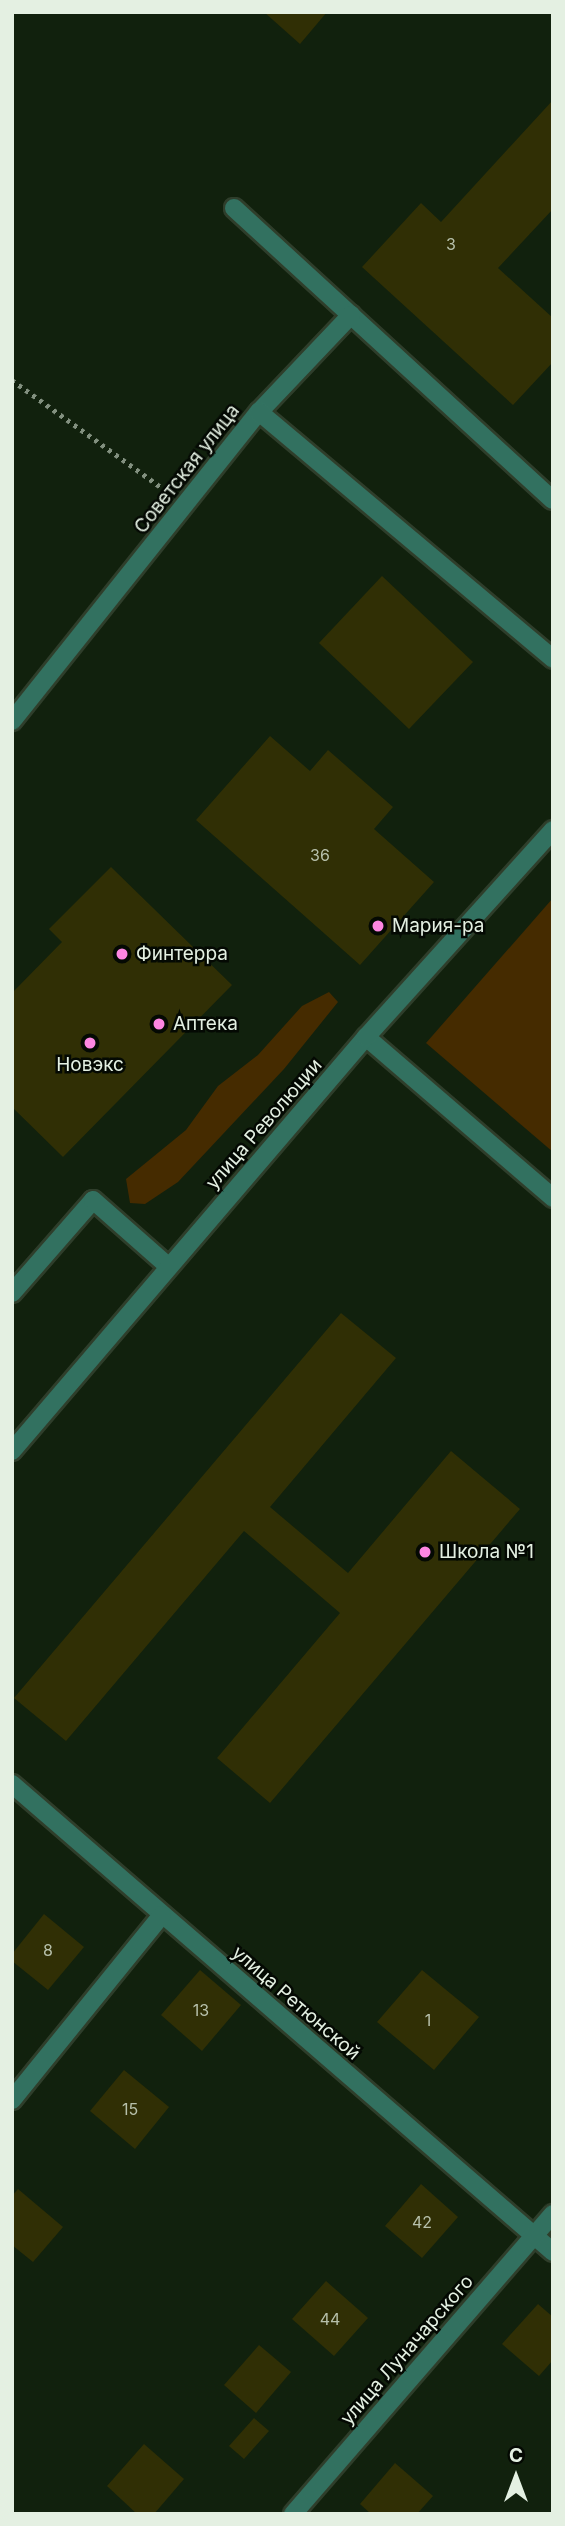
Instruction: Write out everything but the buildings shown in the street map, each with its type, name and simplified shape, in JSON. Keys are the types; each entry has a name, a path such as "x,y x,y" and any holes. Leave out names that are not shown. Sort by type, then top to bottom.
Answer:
{"street":[{"path":"234,208 553,500"},
{"path":"259,412 351,315"},
{"name":"Советская улица","path":"12,721 259,412 553,659"},
{"name":"улица Революции","path":"12,1451 366,1037 553,830"},
{"path":"366,1037 553,1198"},
{"path":"12,1293 93,1200 169,1267"},
{"name":"улица Ретюнской","path":"12,1784 553,2252"},
{"path":"12,2100 162,1915"},
{"name":"улица Луначарского","path":"293,2514 553,2214"}],"path":[{"path":"12,380 186,505"}],"shaded area":[{"path":"553,898 553,1152 426,1043"},
{"path":"329,992 338,1002 284,1069 178,1182 145,1204 130,1203 126,1179 186,1130 218,1086 258,1055 302,1006"}],"place":[{"name":"Мария-ра","path":"378,926"},
{"name":"Финтерра","path":"122,954"},
{"name":"Аптека","path":"159,1024"},
{"name":"Новэкс","path":"90,1043"},
{"name":"Школа №1","path":"425,1552"}]}
